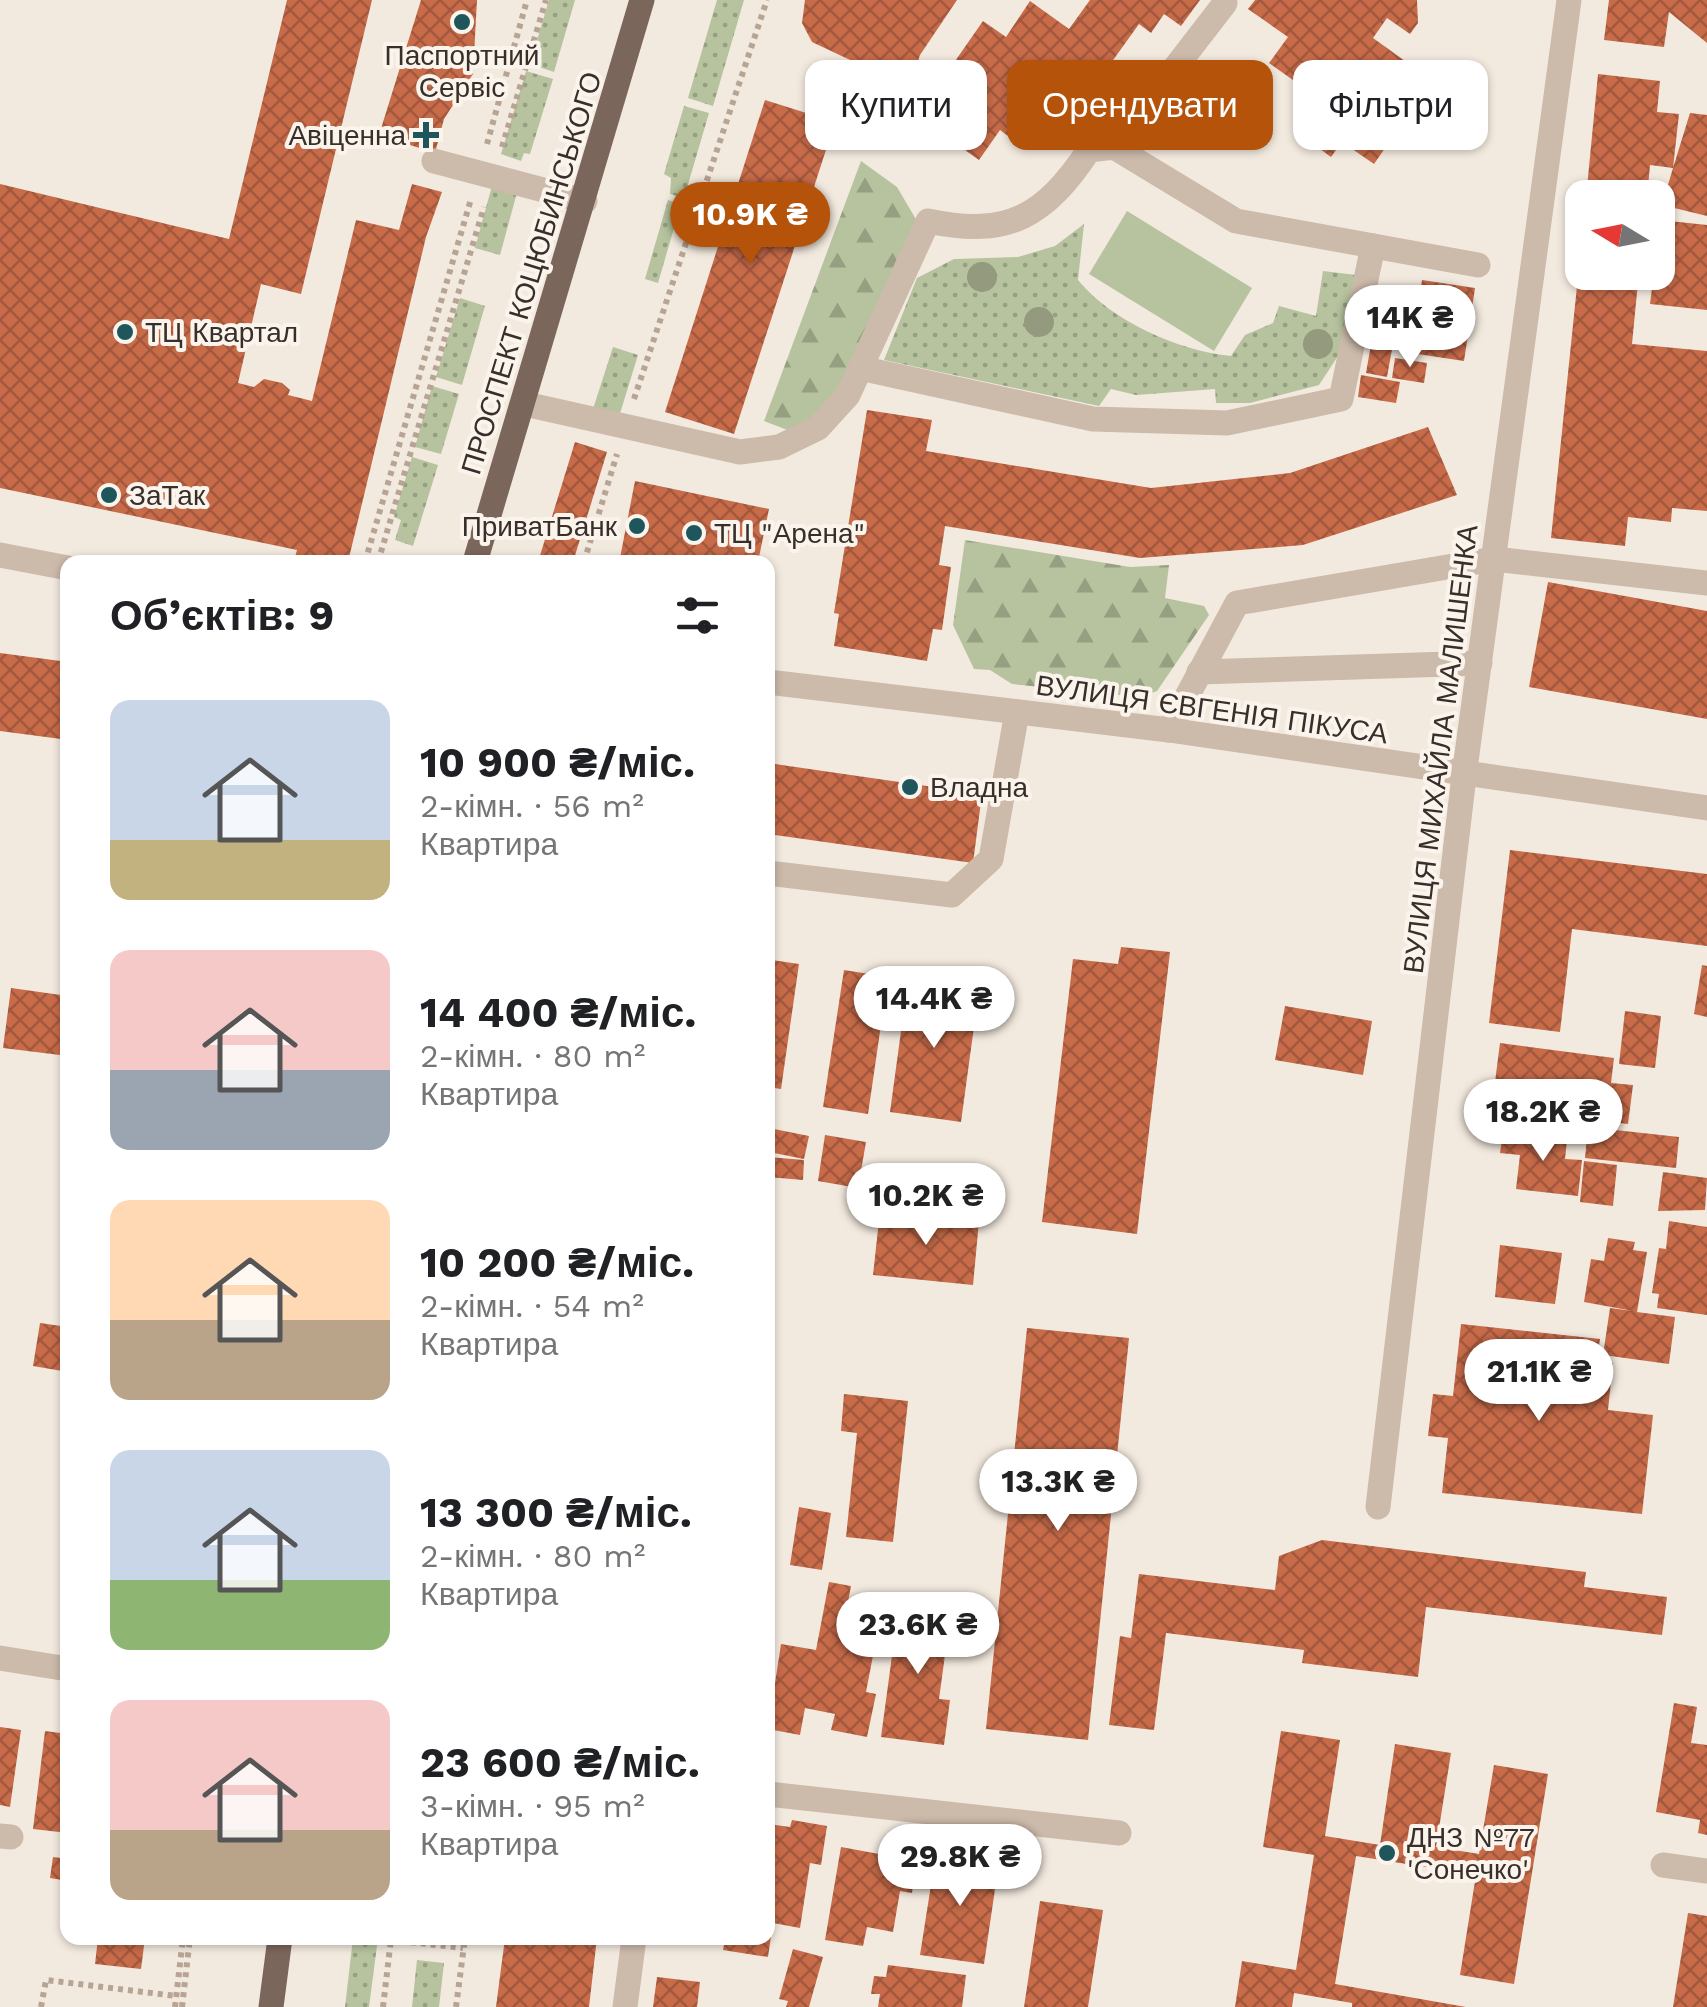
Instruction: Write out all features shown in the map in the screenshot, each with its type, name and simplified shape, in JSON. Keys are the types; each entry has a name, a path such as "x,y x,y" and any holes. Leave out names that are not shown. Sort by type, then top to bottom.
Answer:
{"main road":[{"name":"ПРОСПЕКТ КОЦЮБИНСЬКОГО","path":"477,555 642,0"},
{"path":"271,2007 279,1945"}],"street":[{"name":"ВУЛИЦЯ МИХАЙЛА МАЛИШЕНКА","path":"1378,1506 1464,776 1569,0"},
{"path":"1180,60 1225,2"},
{"path":"524,404 740,452 780,446 818,428 848,394 928,221 960,228 1006,224 1041,210 1089,150"},
{"path":"1121,150 1236,220 1478,265"},
{"path":"434,162 485,180 585,201"},
{"path":"860,368 1093,419 1227,422 1341,399 1373,246"},
{"path":"0,555 60,566"},
{"path":"1168,730 1237,603 1494,559 1707,584"},
{"path":"1198,672 1480,663"},
{"name":"ВУЛИЦЯ ЄВГЕНІЯ ПІКУСА","path":"775,683 1168,730 1464,776 1707,808"},
{"path":"775,874 952,894 991,859 1017,712"},
{"path":"0,1658 60,1668"},
{"path":"775,1795 1120,1833"},
{"path":"1663,1865 1707,1871"},
{"path":"625,2007 633,1945"}],"path":[{"path":"380,555 485,180 527,0"},
{"path":"501,150 546,0"},
{"path":"586,555 766,0"},
{"path":"367,555 485,180"},
{"path":"179,2007 176,1996 185,1945"},
{"path":"179,2007 185,1945"},
{"path":"383,2007 390,1945"},
{"path":"442,1945 464,1948 456,2007"},
{"path":"41,2007 46,1980 176,1996"}],"green space":[{"path":"549,0 575,0 554,72 530,64"},
{"path":"717,0 744,0 713,106 688,98"},
{"path":"526,71 553,79 530,154 524,153 521,161 501,154"},
{"path":"684,106 709,113 684,198 670,194 671,178 664,174"},
{"path":"861,161 897,187 917,221 839,395 812,423 790,431 764,421"},
{"path":"493,182 518,189 500,255 475,248"},
{"path":"668,200 681,204 658,283 645,279"},
{"path":"1127,211 1252,288 1214,351 1089,274"},
{"path":"1084,224 1078,280 1092,295 1147,332 1211,353 1231,356 1245,335 1273,323 1279,306 1316,316 1323,271 1356,275 1338,356 1319,385 1250,403 1216,403 1215,389 1136,395 1111,389 1099,406 884,360 917,278 954,259 1018,257 1055,246"},
{"path":"460,298 485,306 462,385 436,377"},
{"path":"613,347 638,355 618,420 593,409"},
{"path":"432,386 459,394 441,454 415,447"},
{"path":"412,457 438,465 413,546 395,540 401,520 394,517"},
{"path":"965,540 1130,567 1169,565 1165,598 1204,606 1209,615 1157,691 1140,697 1012,684 990,670 974,669 953,625"},
{"path":"352,1945 377,1945 369,2007 345,2007"},
{"path":"417,1960 444,1963 439,2007 412,2007"}],"building":[{"name":"ТЦ Квартал","path":"287,0 372,0 301,294 261,284 238,383 254,387 264,379 282,383 290,390 288,395 312,401 356,220 399,230 412,184 442,192 426,237 350,555 296,555 297,550 0,488 0,184 229,239"},
{"path":"421,0 477,0 473,74 444,119 435,153 379,135"},
{"path":"805,0 957,0 918,60 850,60 812,42 802,23"},
{"path":"1090,0 1200,0 1181,26 1164,14 1151,33 1139,24 1113,60 1007,60 1007,135 1000,130 987,149 987,60 956,60 983,21 1006,37 1030,1 1069,29"},
{"path":"1255,0 1417,0 1418,23 1410,34 1387,18 1373,38 1404,60 1293,60 1293,80 1273,66 1271,60 1288,37 1248,9"},
{"path":"1609,0 1707,0 1707,43 1669,12 1664,47 1604,40"},
{"path":"1598,74 1660,81 1657,112 1679,114 1673,168 1650,165 1649,180 1588,180"},
{"path":"765,100 805,113 805,150 826,150 734,434 665,412"},
{"path":"1690,113 1707,115 1707,216 1675,208 1675,180 1670,180"},
{"path":"965,150 986,150 979,160"},
{"path":"1354,150 1384,150 1374,164"},
{"path":"1675,222 1707,225 1707,310 1650,304 1652,290 1675,290"},
{"path":"1422,280 1475,288 1464,361 1411,353"},
{"path":"1577,290 1637,290 1632,344 1707,351 1707,511 1672,508 1671,522 1628,517 1625,546 1551,538"},
{"path":"1373,333 1394,338 1387,377 1366,373"},
{"path":"1395,358 1427,363 1424,383 1392,378"},
{"path":"1361,375 1400,382 1396,403 1358,397"},
{"path":"867,410 932,420 926,451 1151,488 1290,473 1428,427 1457,495 1303,545 1140,558 945,526 939,565 951,567 942,630 933,629 927,661 834,646 839,614 834,613"},
{"path":"575,442 607,452 575,555 540,555"},
{"name":"ТЦ \"Арена\"","path":"635,481 769,509 759,555 621,555"},
{"path":"1548,582 1707,611 1707,719 1529,687"},
{"path":"0,653 60,661 60,739 0,731"},
{"path":"775,764 982,794 973,863 775,835"},
{"path":"1510,850 1707,874 1707,946 1572,929 1560,1032 1489,1023"},
{"path":"1121,947 1170,952 1137,1234 1042,1222 1073,959 1118,964"},
{"path":"775,960 799,964 781,1089 775,1088"},
{"path":"1702,965 1707,966 1707,1017 1694,1014"},
{"path":"844,970 888,977 868,1114 823,1107"},
{"path":"908,980 979,990 961,1122 890,1112"},
{"path":"11,988 60,995 60,1055 3,1048"},
{"path":"1285,1006 1372,1021 1363,1075 1275,1060"},
{"path":"1625,1011 1661,1016 1655,1068 1619,1064"},
{"path":"1500,1043 1614,1058 1611,1083 1633,1085 1628,1124 1590,1119 1589,1126 1559,1122 1558,1131 1534,1127 1535,1118 1491,1113"},
{"path":"1588,1127 1679,1137 1676,1168 1585,1158"},
{"path":"775,1129 809,1136 804,1159 775,1153"},
{"path":"1503,1132 1567,1140 1565,1159 1582,1160 1578,1196 1516,1189 1520,1155 1500,1153"},
{"path":"825,1135 866,1142 858,1188 818,1181"},
{"path":"775,1158 804,1160 803,1180 775,1178"},
{"path":"1584,1161 1617,1165 1613,1206 1580,1202"},
{"path":"1663,1172 1707,1178 1705,1210 1658,1211"},
{"path":"880,1211 979,1221 973,1285 873,1275"},
{"path":"1669,1221 1707,1227 1707,1315 1657,1308 1659,1294 1652,1293 1659,1248 1666,1249"},
{"path":"1608,1238 1635,1242 1633,1250 1647,1252 1637,1312 1675,1317 1669,1364 1603,1355 1610,1308 1633,1311 1584,1302 1591,1259 1604,1261"},
{"path":"1500,1245 1562,1253 1555,1304 1495,1297"},
{"path":"40,1323 60,1326 60,1371 33,1366"},
{"path":"1461,1324 1600,1339 1597,1361 1613,1363 1608,1410 1653,1415 1642,1514 1442,1493 1448,1438 1428,1436 1433,1394 1453,1396"},
{"path":"1027,1328 1129,1338 1088,1740 986,1729"},
{"path":"844,1394 908,1401 893,1542 846,1537 857,1433 841,1431"},
{"path":"799,1507 831,1513 822,1570 790,1565"},
{"path":"1322,1540 1586,1572 1584,1587 1667,1597 1662,1635 1426,1607 1418,1677 1302,1663 1304,1650 1166,1633 1154,1730 1109,1725 1120,1636 1131,1638 1139,1574 1275,1590 1279,1556"},
{"path":"829,1582 851,1586 845,1618 869,1623 867,1633 877,1635 866,1692 876,1694 867,1737 831,1730 835,1714 805,1708 800,1735 775,1730 775,1683 781,1644 816,1650"},
{"path":"899,1604 951,1611 939,1699 950,1700 944,1745 881,1737"},
{"path":"1674,1703 1697,1707 1691,1743 1707,1745 1707,1835 1698,1833 1700,1820 1656,1812"},
{"path":"0,1727 21,1730 10,1807 0,1805"},
{"path":"45,1731 60,1733 60,1832 33,1829"},
{"path":"1281,1731 1340,1740 1325,1836 1380,1845 1395,1744 1451,1753 1436,1847 1479,1854 1494,1765 1548,1774 1514,1984 1460,1975 1476,1875 1356,1856 1335,1984 1466,2007 1352,2007 1352,2003 1294,1993 1292,2007 1235,2007 1242,1961 1296,1970 1314,1855 1263,1847"},
{"path":"792,1820 827,1826 821,1865 810,1863 800,1928 775,1923 775,1825 790,1827"},
{"path":"841,1847 917,1861 912,1893 900,1891 893,1932 867,1927 863,1946 825,1940"},
{"path":"936,1853 999,1862 984,1964 920,1955"},
{"path":"53,1857 60,1858 60,1880 50,1878"},
{"path":"1040,1901 1103,1910 1088,2007 1024,2007"},
{"path":"1688,1913 1707,1916 1707,2007 1673,2007"},
{"path":"97,1945 144,1945 141,1969 95,1964"},
{"path":"504,1945 596,1945 589,2007 496,2007"},
{"path":"724,1945 770,1945 768,1957 723,1950"},
{"path":"793,1949 823,1957 809,2007 786,2007 788,2001 779,1999"},
{"path":"888,1965 966,1975 962,2007 878,2007 880,1994 871,1994 874,1976 886,1977"},
{"path":"657,1977 700,1982 697,2007 653,2007"}],"place":[{"name":"Паспортний Сервіс","path":"462,22"},
{"name":"Авіценна","path":"426,135"},
{"name":"ТЦ Квартал","path":"125,332"},
{"name":"ЗаТак","path":"109,495"},
{"name":"ПриватБанк","path":"637,526"},
{"name":"ТЦ \"Арена\"","path":"694,533"},
{"name":"Владна","path":"910,787"},
{"name":"ДНЗ №77 'Сонечко'","path":"1387,1853"}]}
